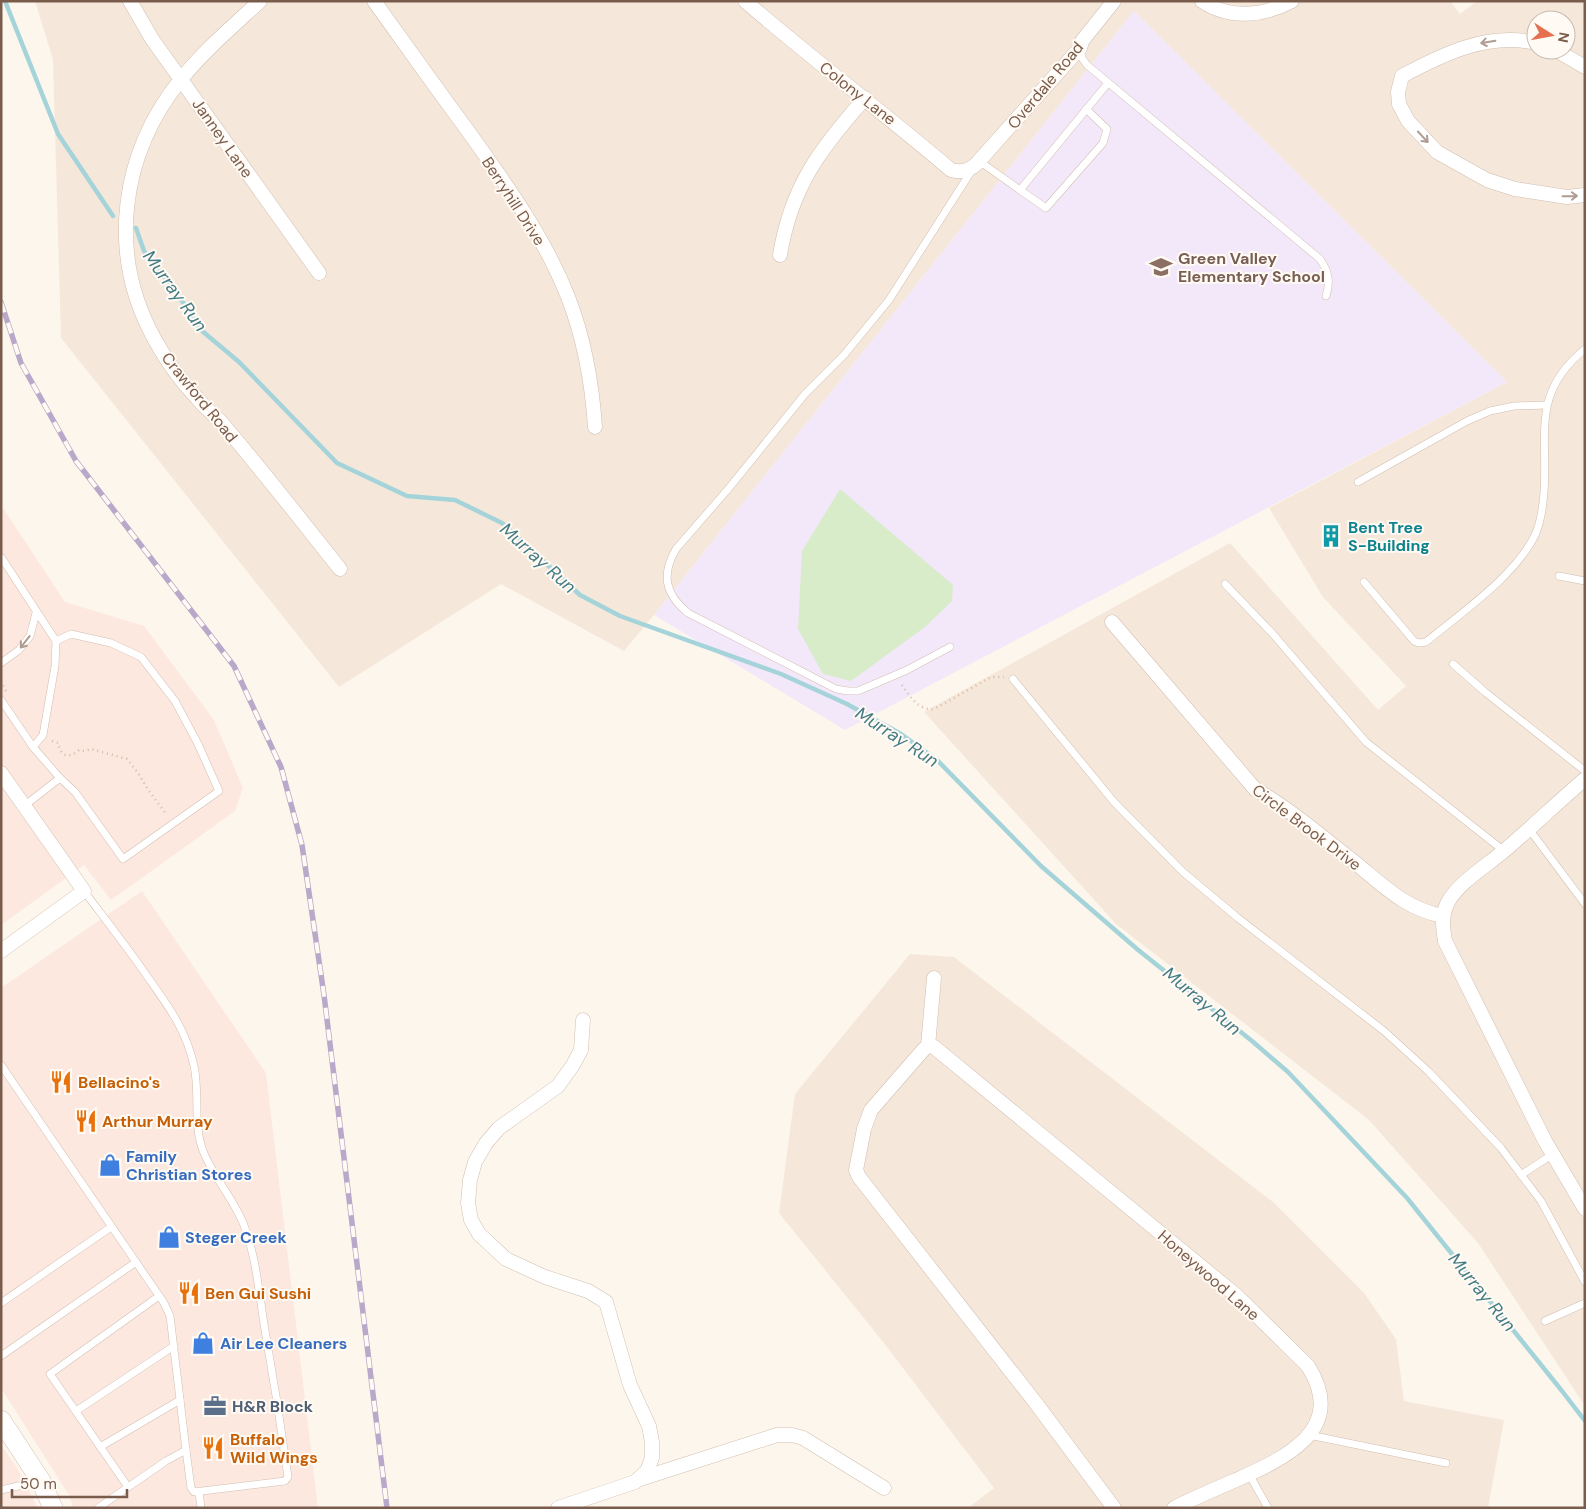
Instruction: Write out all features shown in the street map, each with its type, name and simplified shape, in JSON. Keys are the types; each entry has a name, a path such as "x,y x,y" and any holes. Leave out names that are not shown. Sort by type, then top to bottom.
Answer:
{"street":[{"name":"Janney Lane","path":"130,1 152,39 319,273"},
{"name":"Crawford Road","path":"260,1 206,51 181,79 162,106 150,129 138,158 130,188 125,221 128,269 143,317 156,342 184,382 220,422 340,569"},
{"name":"Berryhill Drive","path":"374,1 491,163 531,223 550,258 567,296 579,330 586,359 595,427"},
{"name":"Colony Lane","path":"745,1 951,170 959,172 977,164"},
{"name":"Overdale Road","path":"977,164 1080,48 1082,41 1114,1"},
{"path":"1202,1 1223,11 1240,14 1254,14 1273,10 1292,1"},
{"path":"1526,41 1488,41 1439,56 1402,76 1398,92 1399,104 1408,121 1437,152 1487,180 1515,189 1567,197 1585,195"},
{"path":"1573,60 1585,67"},
{"path":"780,255 783,233 791,207 802,182 842,124 865,98"},
{"name":"Circle Brook Drive","path":"1112,622 1255,789 1282,804 1403,901 1427,913 1443,916"},
{"path":"1,774 84,891 1,951"},
{"path":"1585,779 1504,851 1454,892 1443,916 1442,927 1445,942 1553,1154 1585,1210"},
{"path":"934,978 928,1046 870,1110 864,1129 856,1170 858,1177 1006,1364 1114,1508"},
{"path":"583,1020 581,1050 558,1086 498,1128 486,1143 476,1162 470,1180 468,1203 471,1220 479,1234 506,1258 545,1277 588,1291 606,1302 630,1385 649,1426 652,1442 652,1458 647,1471 639,1479"},
{"name":"Honeywood Lane","path":"928,1046 934,1046 1237,1296 1308,1366 1313,1375 1321,1402 1319,1416 1309,1435 1297,1448 1278,1461 1174,1508"},
{"path":"1,1420 41,1481 53,1508"},
{"path":"558,1508 639,1479 777,1436 792,1435 803,1438 884,1488"}],"lane":[{"path":"1080,48 1082,58 1087,65 1320,259 1329,276 1329,288 1326,296"},
{"path":"1020,190 1108,83"},
{"path":"950,647 858,691 836,689 688,613 679,606 667,585 666,574 669,560 676,549 729,488 805,394 844,355 889,300 977,164 1046,208 1103,142 1107,129 1086,109"},
{"path":"1364,582 1414,641 1419,643 1426,642 1492,587 1520,559 1528,550 1537,531 1542,510 1546,405 1557,379 1569,363 1585,349"},
{"path":"1358,482 1482,414 1514,406 1546,405"},
{"path":"1,557 56,641 55,666 43,734 33,747"},
{"path":"1559,576 1585,581"},
{"path":"1225,584 1272,633 1366,742 1504,851"},
{"path":"1,663 19,650 30,636 36,613"},
{"path":"1,700 33,747 80,800 123,859 219,791 198,744 175,701 141,658 121,647 71,634 56,641"},
{"path":"1453,664 1485,692 1585,770"},
{"path":"1013,679 1114,802 1184,872 1238,918 1384,1031 1429,1072 1500,1148 1541,1201 1585,1282"},
{"path":"24,806 60,778"},
{"path":"1529,829 1585,904"},
{"path":"1,1065 159,1296 170,1316 191,1488 194,1492 199,1492 285,1481 288,1477 276,1390 246,1229 233,1201 210,1168 202,1148 197,1126 197,1086 187,1041 177,1018 84,891"},
{"path":"1521,1175 1553,1154"},
{"path":"1,1303 111,1227"},
{"path":"1,1356 136,1262"},
{"path":"128,1487 50,1374 159,1296"},
{"path":"1545,1321 1585,1303"},
{"path":"76,1411 174,1346"},
{"path":"100,1447 180,1400"},
{"path":"1309,1435 1446,1463"},
{"path":"100,1507 166,1461 186,1450"},
{"path":"1249,1474 1268,1508"},
{"path":"1,1490 41,1481"},
{"path":"199,1492 201,1508"}],"path":[{"path":"897,674 906,691 914,700 929,710 991,677 999,676 1013,679"},
{"path":"1,681 8,695"},
{"path":"43,734 58,743 63,754 69,756 79,750 91,749 127,760 138,772 173,824"}],"shaded area":[{"path":"35,1 1450,1 1460,14 1477,1 1585,1 1585,1406 1478,1243 1369,1120 1116,924 924,712 1230,543 1378,710 1406,686 1323,597 1269,508 1507,382 1134,11 624,651 501,584 339,687 61,338 53,60"},
{"name":"Green Valley Elementary School","path":"1134,11 1507,382 845,730 654,615"},
{"path":"1,505 65,602 144,626 214,720 243,788 235,811 111,900 84,865 1,925"},
{"path":"142,891 266,1073 318,1508 73,1508 69,1495 1,1388 1,988"},
{"path":"910,954 954,957 1273,1202 1364,1293 1396,1339 1404,1401 1504,1420 1488,1508 968,1508 994,1488 884,1343 779,1213 795,1094"},
{"path":"4,1449 17,1468 38,1508 1,1508 1,1450"}],"green space":[{"path":"840,489 953,585 952,601 925,627 851,681 823,674 798,629 802,551"}],"waterway":[{"name":"Murray Run","path":"5,1 58,134 113,216"},
{"name":"Murray Run","path":"136,228 144,251 180,298 201,330 239,362 337,463 407,496 455,500 502,523 580,595 620,616 781,674 847,704 901,734 937,760 1041,866 1137,949 1288,1072 1407,1198 1585,1421"}],"railway":[{"path":"1,302 21,363 76,461 234,666 281,767 302,845 324,995 387,1508"}],"place":[{"name":"Green Valley Elementary School","path":"1161,267"},
{"name":"Bent Tree S-Building","path":"1331,536"},
{"name":"Bellacino's","path":"61,1082"},
{"name":"Arthur Murray","path":"86,1121"},
{"name":"Family Christian Stores","path":"110,1165"},
{"name":"Steger Creek","path":"169,1237"},
{"name":"Ben Gui Sushi","path":"189,1293"},
{"name":"Air Lee Cleaners","path":"203,1343"},
{"name":"H&R Block","path":"215,1406"},
{"name":"Buffalo Wild Wings","path":"213,1448"}]}
